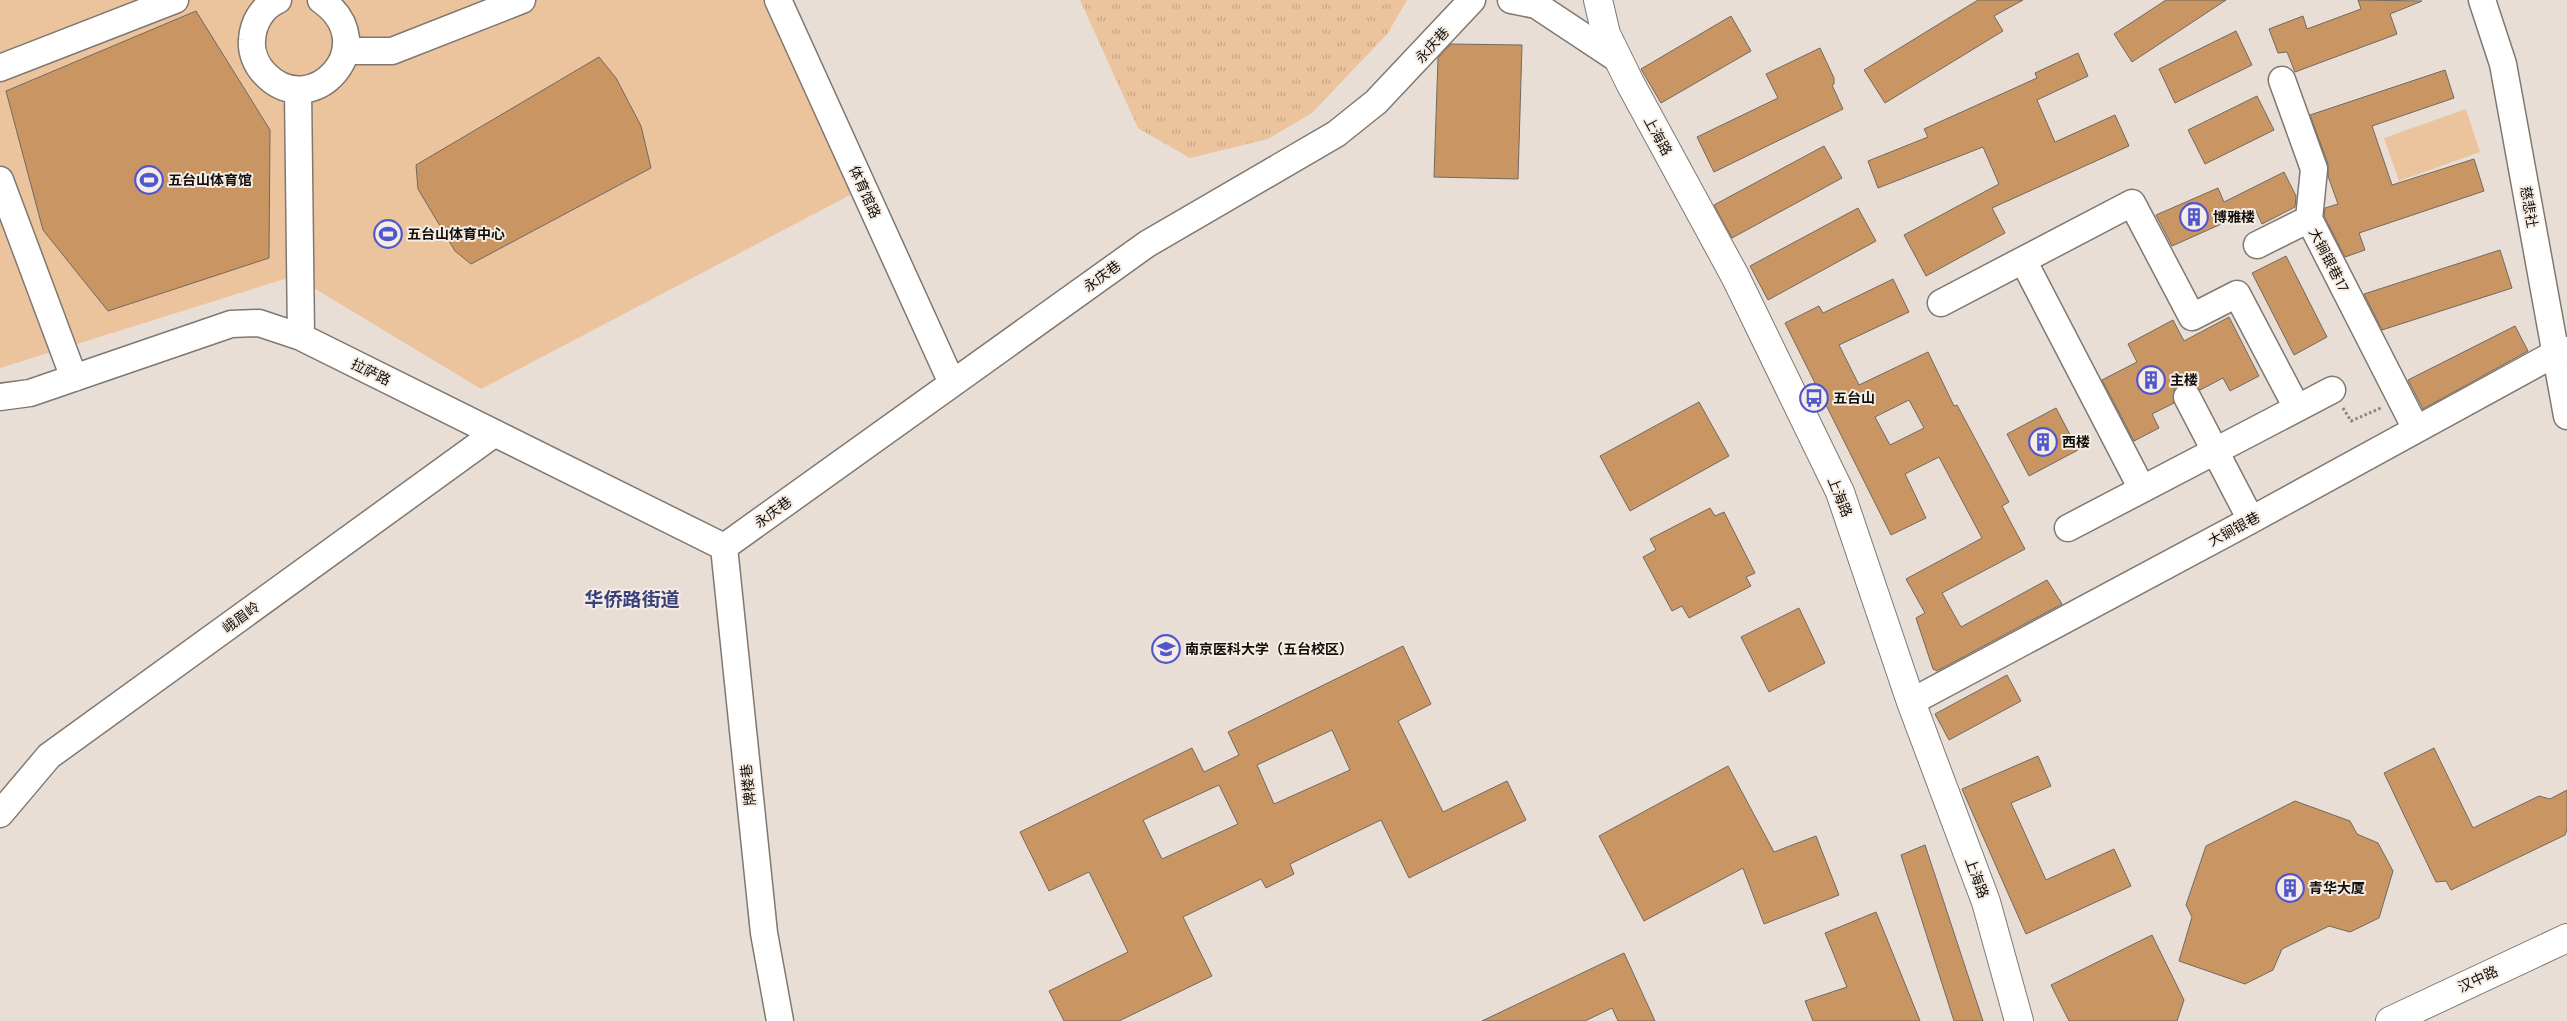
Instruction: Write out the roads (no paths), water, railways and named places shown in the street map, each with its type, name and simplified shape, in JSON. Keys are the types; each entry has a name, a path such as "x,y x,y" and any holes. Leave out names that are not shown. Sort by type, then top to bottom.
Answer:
{"main road":[{"name":"上海路","path":"1598,0 1606,34 1735,276 1840,492 1911,702 1986,902 2019,1021"},
{"name":"汉中路","path":"2390,1021 2567,938"}],"street":[{"path":"0,68 175,0"},
{"path":"264,5 254,27 251,42 253,56 260,70 270,80 283,87 298,90 314,87 328,80 339,67 346,51 347,36 342,21 332,8 321,0"},
{"path":"346,51 392,51 522,0"},
{"name":"体育馆路","path":"778,0 952,383"},
{"name":"永庆巷","path":"724,547 1147,244 1336,134 1376,102 1472,0"},
{"path":"1511,0 1536,5 1619,60"},
{"name":"慈悲社","path":"2482,0 2503,64 2561,351 2567,416"},
{"name":"大锏银巷17","path":"2282,80 2314,169 2309,220 2416,429"},
{"path":"298,90 301,337"},
{"path":"0,180 74,378"},
{"path":"1941,303 2132,203 2192,317 2237,294 2297,408"},
{"path":"2257,245 2309,220"},
{"path":"2023,260 2142,489"},
{"name":"拉萨路","path":"0,397 30,393 231,324 259,323 301,337 724,547"},
{"name":"大锏银巷","path":"1911,702 2561,351"},
{"path":"2068,528 2332,390"},
{"path":"2187,396 2251,520"},
{"name":"峨眉岭","path":"0,814 49,756 495,433"},
{"name":"牌楼巷","path":"724,547 764,933 780,1021"}],"place":[{"name":"五台山体育馆","path":"149,180"},
{"name":"博雅楼","path":"2194,217"},
{"name":"五台山体育中心","path":"388,234"},
{"name":"主楼","path":"2151,380"},
{"name":"五台山","path":"1814,398"},
{"name":"西楼","path":"2043,442"},
{"name":"南京医科大学（五台校区）","path":"1166,649"},
{"name":"青华大厦","path":"2290,888"}],"district":[{"name":"华侨路街道","path":"632,599"}]}
